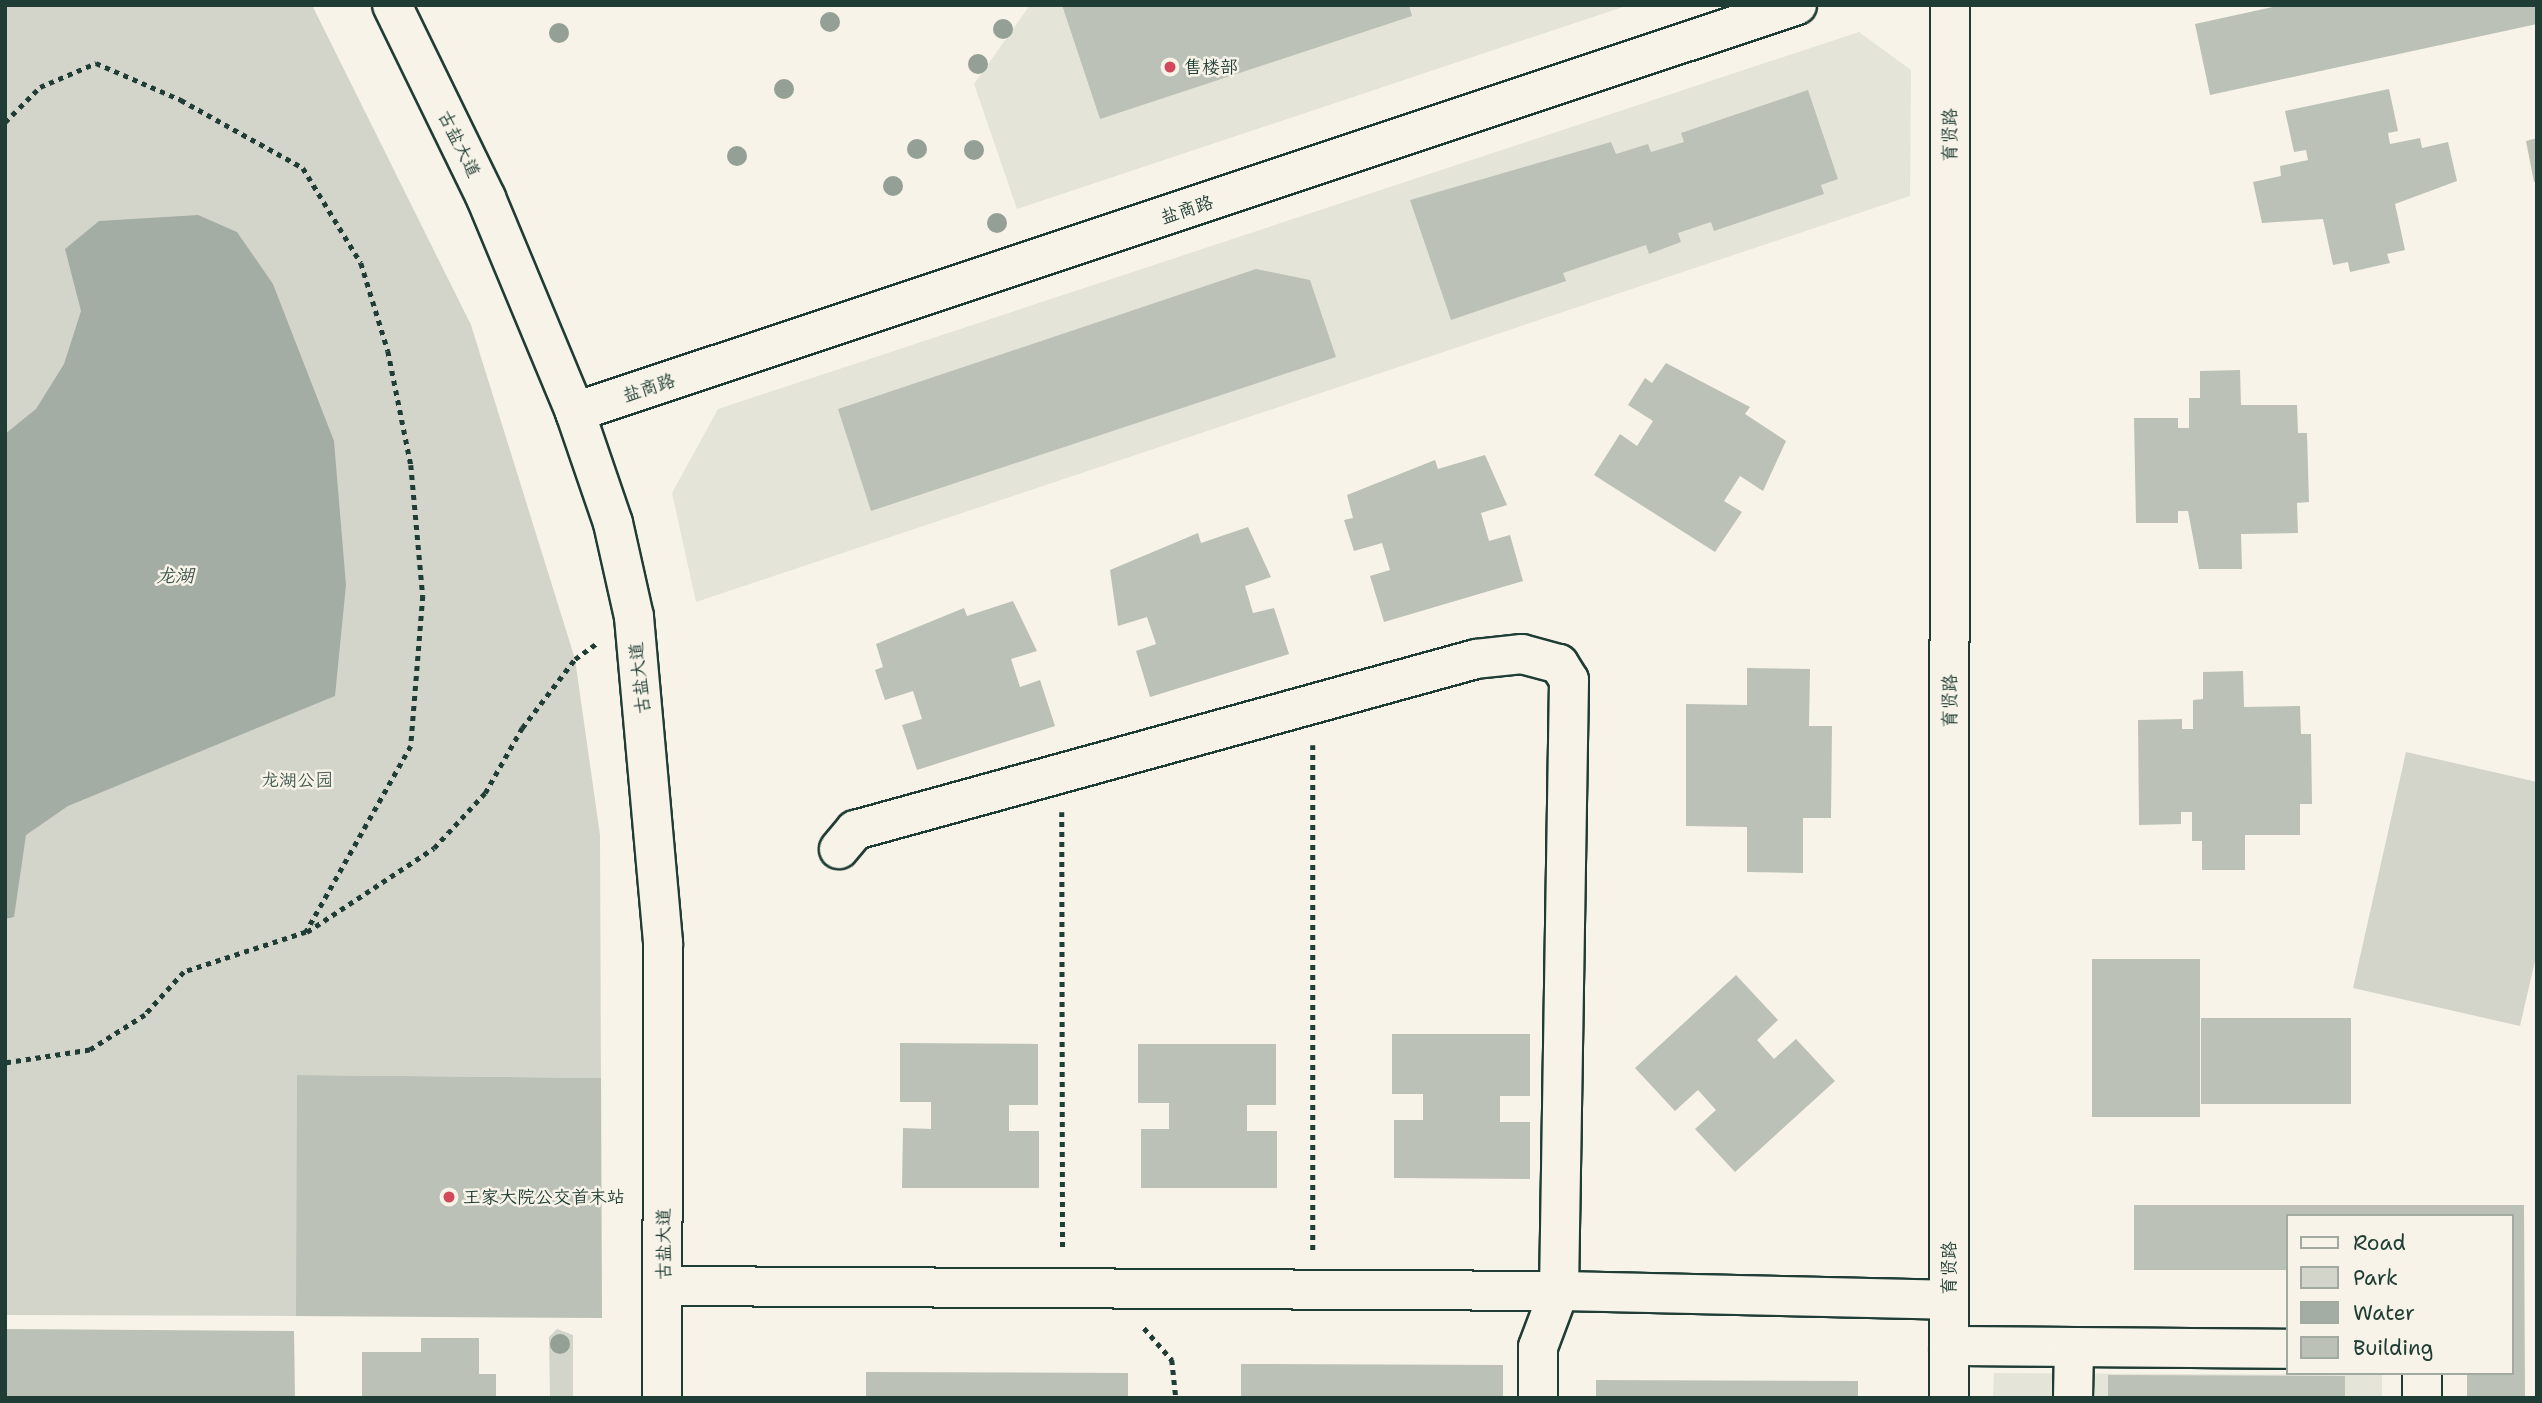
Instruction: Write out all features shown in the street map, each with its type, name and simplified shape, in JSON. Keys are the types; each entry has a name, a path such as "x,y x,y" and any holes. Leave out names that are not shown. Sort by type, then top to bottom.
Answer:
{"street":[{"name":"古盐大道","path":"392,5 491,209 575,412 613,523 634,617 663,943 662,1398"},
{"name":"盐商路","path":"575,412 1797,5"},
{"name":"育贤路","path":"1949,1398 1950,5"},
{"path":"839,849 855,830 1313,702 1522,654 1559,664 1569,680 1559,1291 1538,1347 1538,1398"},
{"path":"664,1286 1559,1291 1949,1300"},
{"path":"1949,1346 2286,1349"},
{"path":"2073,1398 2074,1347"},
{"path":"2422,1375 2422,1398"}],"path":[{"path":"5,122 40,87 96,63 181,100 303,167 361,263 411,465 422,654 411,746 306,932"},
{"path":"5,1063 90,1050 145,1015 184,972 306,932 434,848 485,793 522,728 575,659 634,617"},
{"path":"1313,702 1313,1289"},
{"path":"1062,773 1063,1288"},
{"path":"1127,1289 1142,1326 1172,1360 1176,1398"}],"shaded area":[{"path":"1030,5 1629,5 1017,209 974,84"},
{"path":"1859,32 1911,70 1910,196 696,602 672,493 718,409"},
{"path":"1994,1373 2382,1375 2382,1398 1993,1398"}],"green space":[{"name":"龙湖公园","path":"5,5 312,5 471,325 575,659 600,835 601,1078 297,1075 299,1316 5,1315"},
{"path":"2406,752 2537,782 2537,952 2520,1026 2353,988"},
{"path":"557,1329 573,1335 573,1398 550,1398 549,1337"}],"water":[{"name":"龙湖","path":"198,215 237,232 273,284 334,441 346,585 335,696 68,806 26,835 14,917 5,919 5,434 36,409 64,364 81,311 65,249 99,221"}],"building":[{"name":"售楼部","path":"1062,5 1409,5 1412,16 1100,119"},
{"path":"2282,5 2537,5 2537,24 2210,95 2195,24"},
{"path":"2389,89 2398,131 2388,133 2390,144 2420,138 2422,148 2448,142 2457,181 2395,204 2405,250 2387,254 2390,263 2350,272 2348,262 2333,265 2323,219 2262,223 2253,182 2281,176 2280,166 2308,160 2306,150 2294,152 2285,111"},
{"path":"1808,90 1838,179 1821,185 1824,194 1714,231 1711,222 1678,233 1681,242 1649,254 1646,245 1563,273 1566,281 1451,320 1410,200 1611,142 1616,154 1648,144 1651,152 1684,142 1681,133"},
{"path":"2537,138 2537,181 2534,182 2526,141"},
{"path":"1256,269 1310,280 1336,357 871,511 838,409"},
{"path":"1666,363 1750,407 1745,414 1786,441 1763,491 1740,476 1724,501 1742,512 1715,552 1594,475 1620,434 1637,446 1653,421 1628,405 1645,378 1652,383"},
{"path":"2240,370 2241,405 2297,405 2298,433 2307,433 2309,502 2297,503 2298,533 2241,534 2242,569 2199,569 2188,511 2178,511 2178,523 2136,523 2134,418 2178,418 2178,428 2189,428 2189,398 2200,398 2200,371"},
{"path":"1485,455 1507,505 1481,513 1489,541 1510,535 1523,581 1384,622 1370,576 1390,570 1382,543 1354,551 1344,520 1353,518 1347,495 1435,460 1438,469"},
{"path":"1248,527 1271,577 1245,586 1253,613 1274,608 1289,654 1150,697 1136,651 1156,644 1147,617 1118,626 1110,570 1198,533 1201,543"},
{"path":"1013,601 1037,651 1011,659 1020,687 1040,680 1055,726 917,770 902,725 922,719 913,691 885,700 875,670 883,667 876,644 964,608 967,616"},
{"path":"1747,668 1810,669 1809,726 1832,726 1831,818 1803,818 1803,873 1747,872 1747,827 1686,826 1686,704 1747,705"},
{"path":"2243,671 2244,707 2300,706 2301,734 2311,734 2312,804 2300,804 2300,835 2245,835 2245,870 2202,870 2202,841 2192,841 2192,812 2181,812 2181,824 2139,825 2138,720 2182,719 2182,729 2193,729 2193,700 2203,699 2203,672"},
{"path":"2092,959 2200,959 2200,1117 2092,1117"},
{"path":"1736,975 1778,1020 1757,1040 1774,1059 1796,1039 1835,1081 1735,1172 1695,1129 1716,1110 1698,1090 1675,1111 1635,1068"},
{"path":"2201,1018 2351,1018 2351,1104 2201,1104"},
{"path":"1392,1034 1530,1034 1530,1096 1500,1096 1500,1122 1530,1122 1530,1179 1394,1178 1394,1120 1423,1120 1423,1094 1392,1094"},
{"path":"900,1043 1038,1044 1038,1105 1009,1105 1009,1131 1039,1131 1039,1188 902,1188 903,1128 931,1129 931,1102 900,1102"},
{"path":"1138,1044 1276,1044 1276,1105 1247,1105 1247,1131 1277,1131 1277,1188 1141,1188 1141,1129 1169,1129 1169,1103 1138,1103"},
{"name":"王家大院公交首末站","path":"297,1075 601,1078 602,1318 296,1316"},
{"path":"2134,1205 2524,1205 2525,1398 2467,1398 2467,1375 2514,1375 2514,1214 2286,1214 2286,1270 2134,1270"},
{"path":"5,1329 294,1331 295,1398 5,1398"},
{"path":"421,1338 479,1338 479,1374 496,1374 496,1398 362,1398 362,1352 421,1352"},
{"path":"1241,1364 1503,1365 1503,1398 1241,1398"},
{"path":"866,1372 1128,1373 1128,1398 866,1398"},
{"path":"2108,1375 2345,1376 2345,1398 2108,1398"},
{"path":"1596,1380 1858,1381 1858,1398 1596,1398"}],"place":[{"name":"售楼部","path":"1170,67"},
{"name":"王家大院公交首末站","path":"449,1197"}]}
